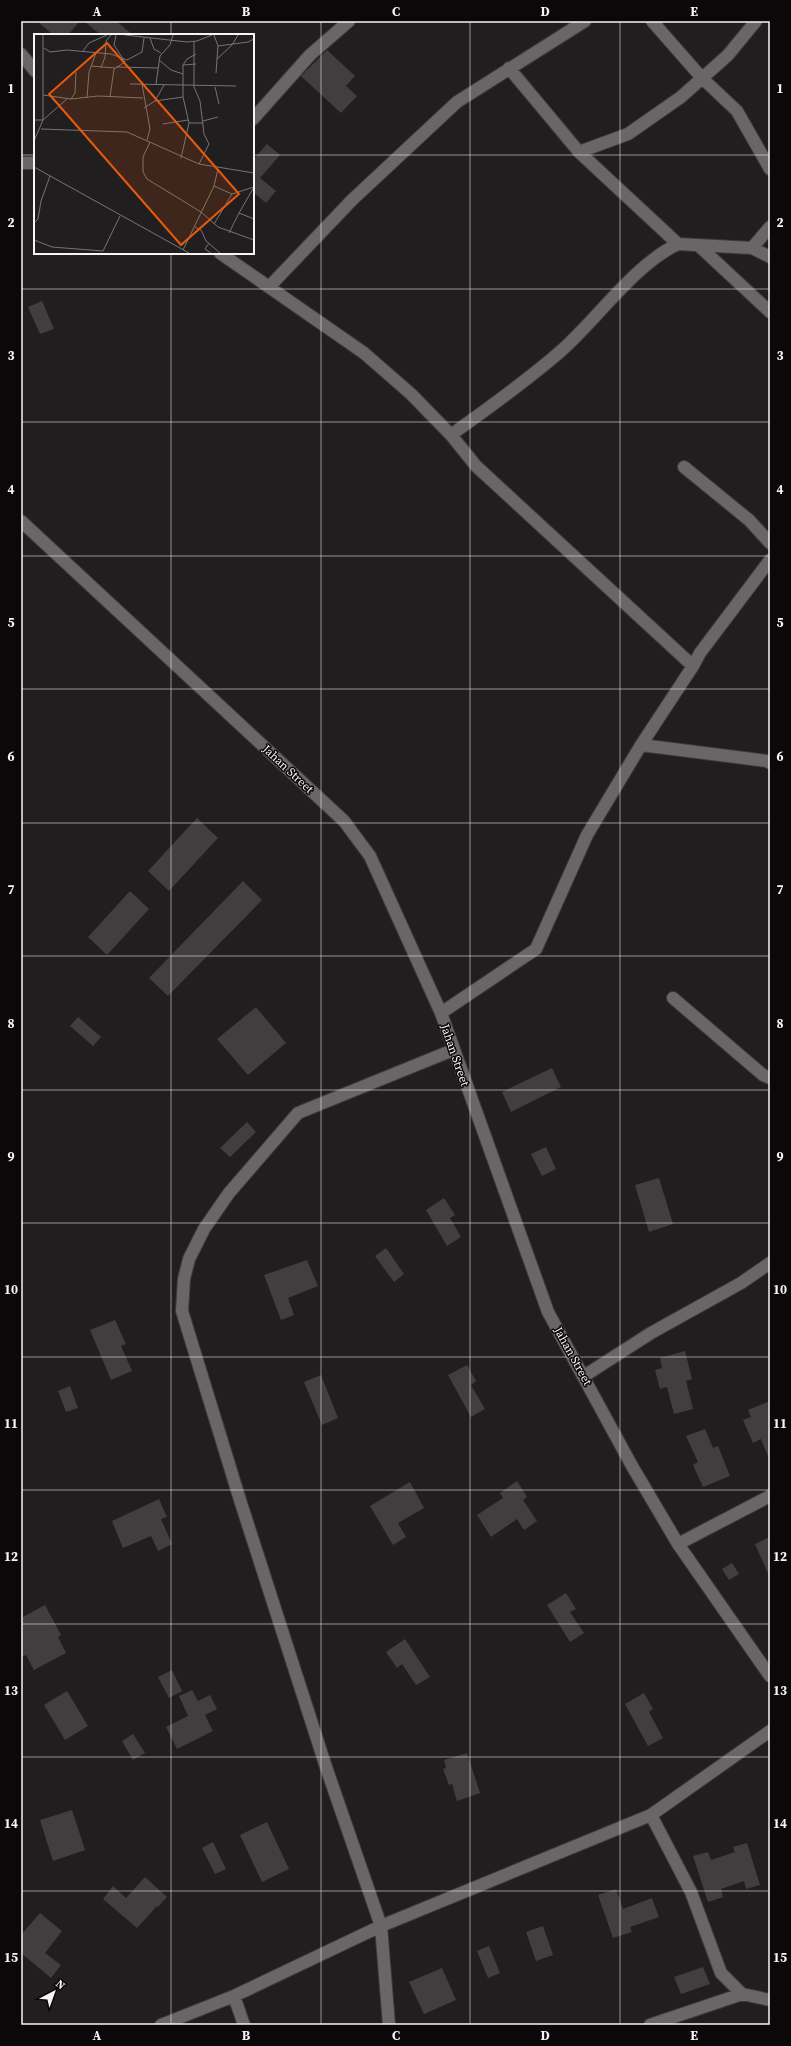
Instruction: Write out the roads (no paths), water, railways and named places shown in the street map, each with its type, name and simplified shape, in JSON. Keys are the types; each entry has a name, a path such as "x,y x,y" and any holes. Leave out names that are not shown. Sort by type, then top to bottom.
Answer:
{"street":[{"path":"254,118 310,55 349,21"},
{"path":"269,287 352,200 457,102 585,21"},
{"path":"652,21 702,78 737,111 770,169"},
{"path":"579,152 628,134 681,97 728,55 756,21"},
{"path":"21,54 34,70"},
{"path":"509,68 579,152 678,244"},
{"path":"21,163 34,163"},
{"path":"752,248 770,227"},
{"path":"451,435 562,350 635,276 667,249 678,244 752,248 770,257"},
{"path":"698,245 770,312"},
{"path":"221,254 364,353 411,394 451,435 476,466 693,666"},
{"path":"684,467 749,520 770,543"},
{"name":"Jahan Street","path":"21,522 344,821 370,856 441,1013 548,1312 632,1466 678,1544 770,1676"},
{"path":"441,1013 536,949 587,835 700,653 770,560"},
{"path":"641,746 769,761"},
{"path":"673,998 763,1074 770,1078"},
{"path":"389,2025 380,1926 316,1738 240,1500 182,1311 184,1279 189,1259 204,1229 229,1193 298,1113 453,1050"},
{"path":"584,1376 651,1333 741,1283 770,1263"},
{"path":"678,1544 770,1496"},
{"path":"161,2025 234,1996 380,1926 651,1815 770,1731"},
{"path":"651,1815 691,1892 721,1973 742,1994"},
{"path":"650,2025 742,1994 770,2000"},
{"path":"234,1996 244,2025"}]}
